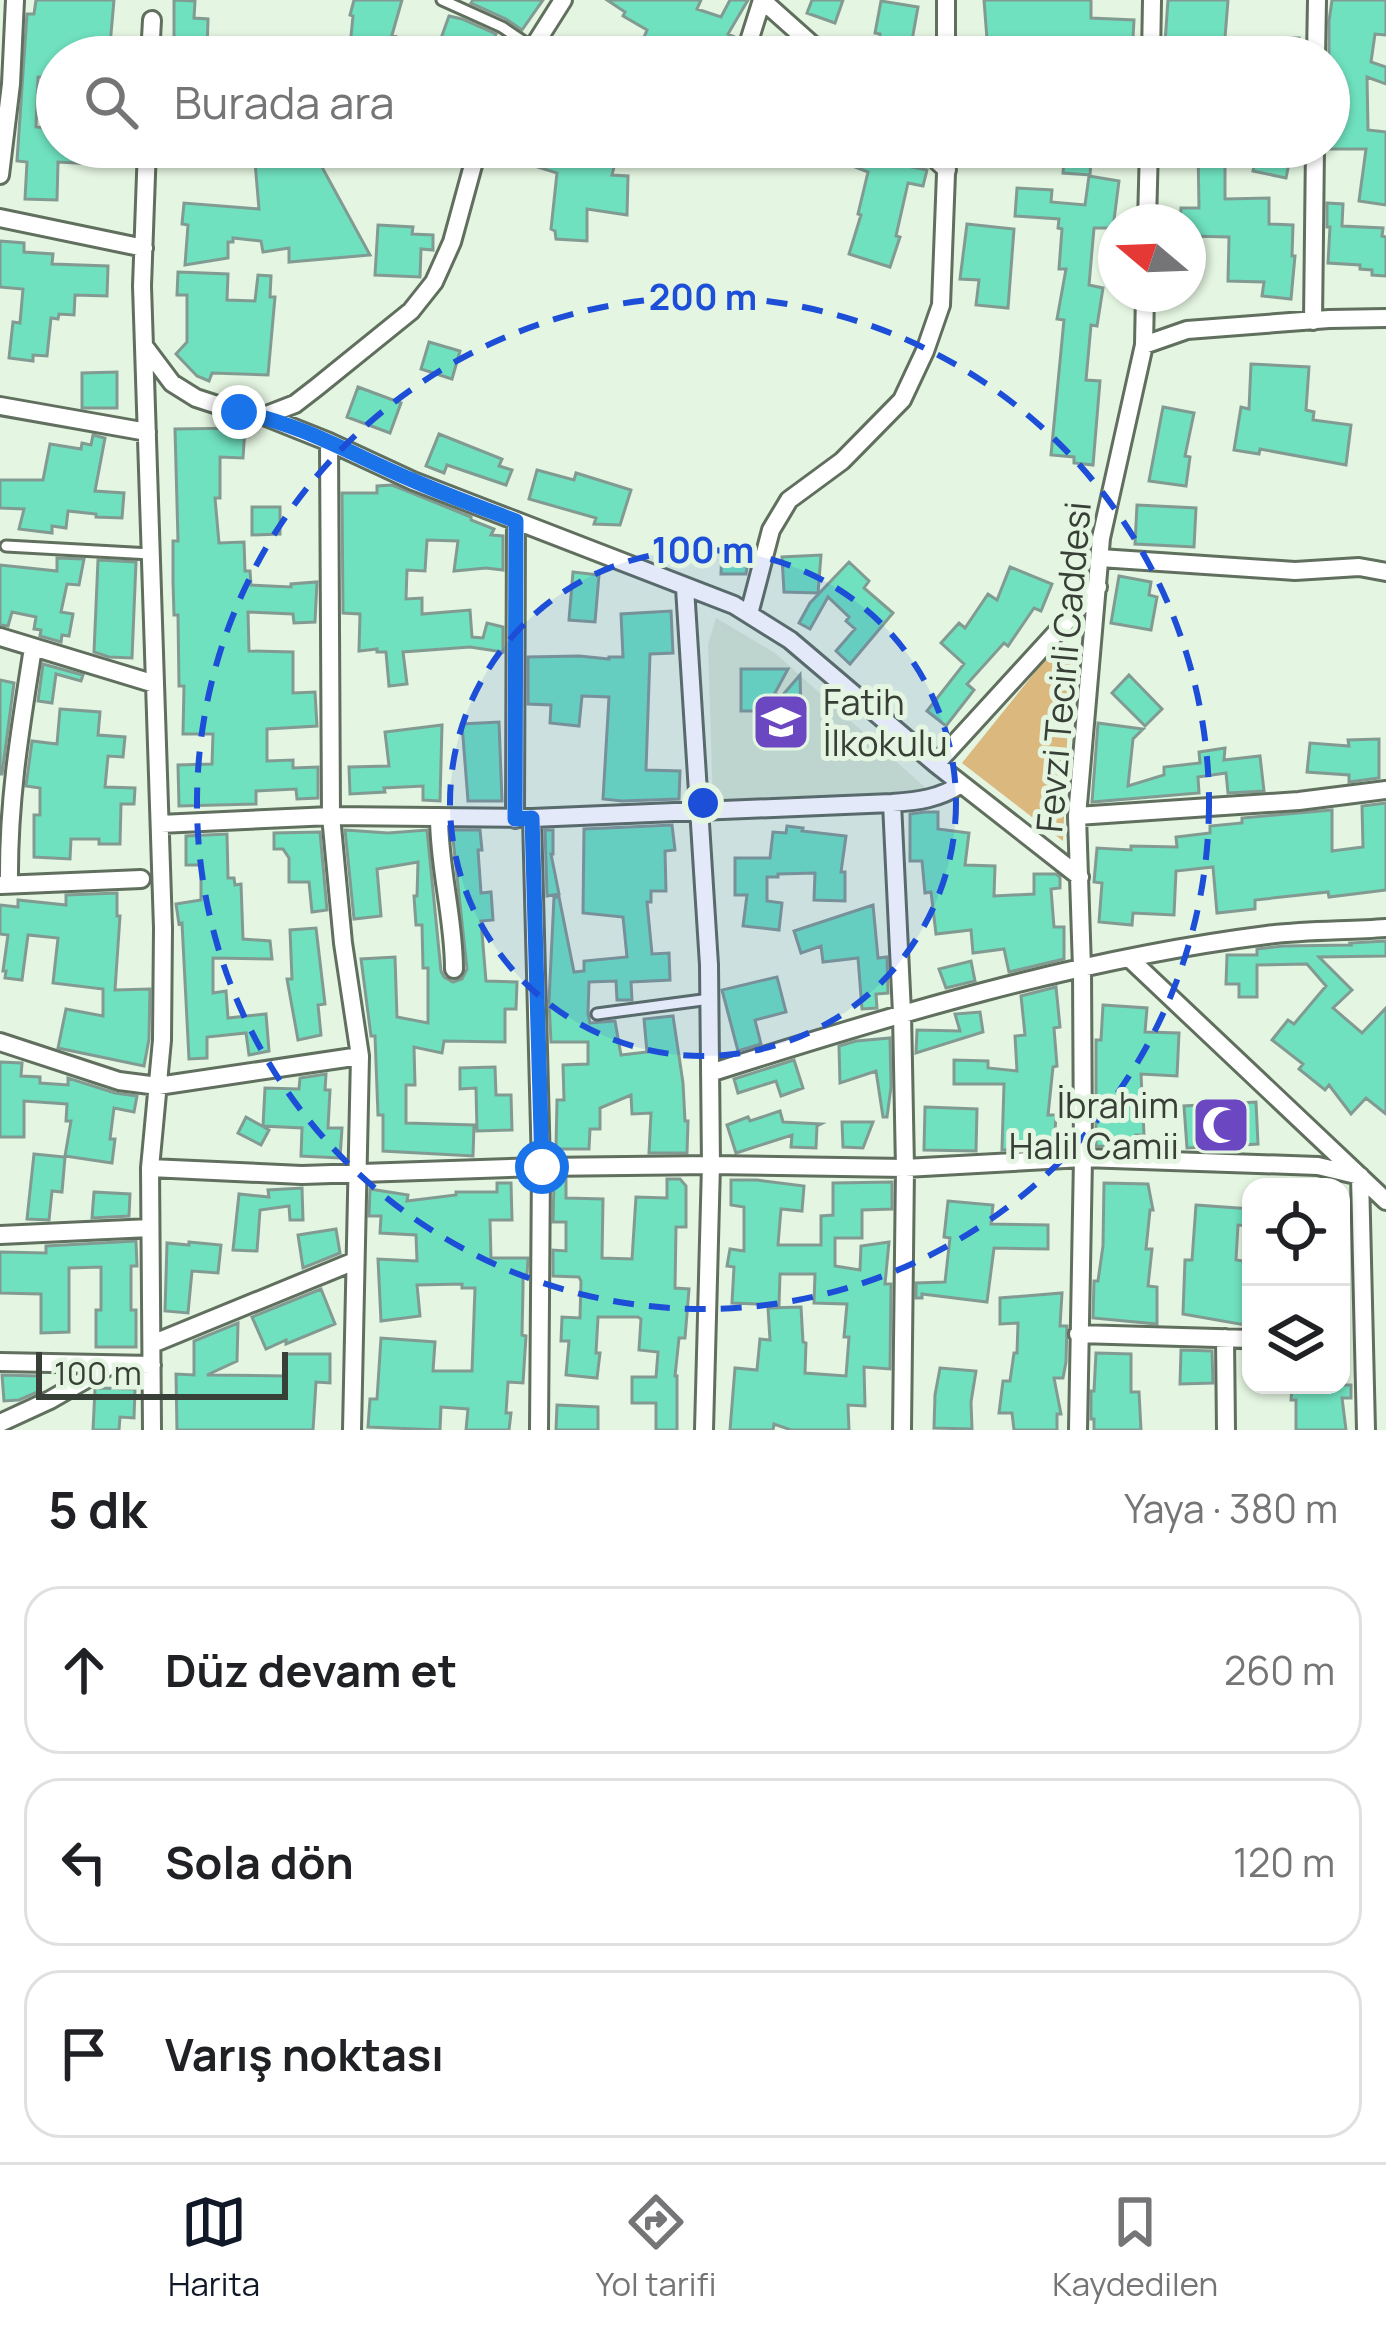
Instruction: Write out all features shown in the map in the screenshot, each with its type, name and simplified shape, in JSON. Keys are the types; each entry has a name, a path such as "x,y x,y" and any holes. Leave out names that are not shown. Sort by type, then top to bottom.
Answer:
{"street":[{"path":"0,175 15,0"},
{"path":"540,36 563,0"},
{"path":"751,36 762,0 802,36"},
{"path":"946,0 946,36"},
{"path":"1151,36 1152,0"},
{"path":"1316,36 1317,0"},
{"path":"151,36 152,20"},
{"path":"146,168 144,346 160,824 162,1040 150,1168 152,1430"},
{"path":"264,416 295,404 411,311 434,282 452,242 472,168"},
{"path":"1147,204 1148,168"},
{"path":"1313,321 1315,168"},
{"path":"749,614 771,530 789,500 842,460 902,400 925,351 941,305 947,170"},
{"path":"0,218 143,248"},
{"name":"Fevzi Tecirli Caddesi","path":"1078,1430 1083,1158 1077,816 1101,538 1144,346 1145,312"},
{"path":"1144,346 1186,330 1386,318"},
{"path":"144,346 172,383 196,398 264,416 413,481 734,604 790,640 1080,878"},
{"path":"0,406 147,432"},
{"path":"329,442 331,816 343,943 361,1056 352,1430"},
{"path":"516,521 523,819 542,1167 539,1430"},
{"path":"1100,558 1295,571 1359,567 1386,572"},
{"path":"936,764 1098,587"},
{"path":"686,588 710,999 704,1430"},
{"path":"0,637 155,684"},
{"path":"33,648 12,783 5,885 141,879"},
{"path":"160,824 331,816 523,819 892,803 940,796 961,784"},
{"path":"1077,816 1299,801 1386,790"},
{"path":"892,803 905,1168 902,1430"},
{"path":"439,817 454,968"},
{"path":"710,1072 902,1013 1082,968 1270,934 1386,928"},
{"path":"1130,959 1386,1201"},
{"path":"0,1042 119,1081 158,1086 361,1056"},
{"path":"150,1168 238,1174 711,1165 905,1168 1083,1158 1318,1166 1360,1176"},
{"path":"1360,1176 1366,1430"},
{"path":"0,1234 150,1228"},
{"path":"152,1344 355,1261"},
{"path":"1078,1334 1242,1339"},
{"path":"1225,1338 1226,1430"},
{"path":"1350,1342 1364,1343"},
{"path":"0,1362 152,1364"},
{"path":"0,1423 113,1364"}],"lane":[{"path":"442,0 512,36"},
{"path":"6,546 151,554"},
{"path":"597,1014 710,999"}],"shaded area":[{"name":"Fatih İlkokulu","path":"716,618 775,653 929,791 713,804 708,645"},
{"path":"1059,642 1071,647 1063,841 962,763"}],"building":[{"path":"36,0 114,0 111,36 36,36 36,168 58,168 57,200 25,199 27,162 17,161 27,14 34,14"},
{"path":"174,0 195,1 194,18 208,19 207,36 174,36"},
{"path":"354,0 402,0 394,36 351,36"},
{"path":"543,0 522,30 471,3"},
{"path":"607,0 701,0 697,9 721,17 730,0 748,0 728,34 732,36 645,36 647,30 623,16 625,12"},
{"path":"812,0 843,0 835,23 807,13"},
{"path":"984,0 1091,0 1091,18 1134,20 1133,36 987,36"},
{"path":"1168,0 1228,0 1225,36 1165,36"},
{"path":"1332,0 1386,0 1386,35 1375,34 1371,62 1386,67 1386,84 1367,77 1368,130 1386,132 1386,205 1359,201 1366,149 1350,149 1350,36 1329,36"},
{"path":"881,1 918,7 913,36 875,33"},
{"path":"449,16 496,34 495,36 442,36"},
{"path":"256,168 322,168 370,255 289,262 289,248 263,252 261,241 233,238 228,242 228,258 185,265 188,225 182,224 184,203 259,209"},
{"path":"541,168 614,168 612,175 628,176 627,215 587,209 587,241 556,239 551,229 557,173"},
{"path":"858,168 927,170 923,186 908,183 890,267 849,254 868,172"},
{"path":"1063,168 1090,168 1090,175 1063,173"},
{"path":"1198,168 1225,168 1225,199 1269,198 1269,224 1293,225 1291,299 1262,296 1264,282 1228,281 1229,237 1206,236 1206,204 1199,204"},
{"path":"1254,168 1288,168 1286,178"},
{"path":"1089,176 1119,181 1116,204 1098,204 1098,228 1094,228 1089,285 1098,287 1099,312 1097,326 1091,325 1086,380 1100,381 1093,465 1051,455 1064,320 1057,319 1066,269 1059,269 1059,219 1015,216 1017,188 1052,190 1051,202 1085,205"},
{"path":"1327,203 1343,204 1342,226 1383,228 1386,276 1372,275 1372,270 1360,269 1360,265 1328,263"},
{"path":"967,224 1014,229 1008,308 976,305 979,280 960,279"},
{"path":"378,225 413,227 412,234 433,235 433,250 421,249 420,277 375,275"},
{"path":"0,241 24,243 24,252 53,254 52,264 108,266 107,296 75,295 74,315 51,318 47,356 33,355 33,361 9,358 13,322 20,323 23,289 0,287"},
{"path":"178,272 228,274 227,300 255,301 258,275 271,276 270,297 275,297 268,375 212,373 209,381 197,376 176,354 187,342 187,295 177,295"},
{"path":"429,342 460,351 452,379 421,369"},
{"path":"1251,364 1309,367 1306,410 1314,412 1313,420 1351,425 1346,465 1260,449 1259,454 1234,450 1241,407 1249,409"},
{"path":"117,372 117,408 82,408 82,373"},
{"path":"358,387 401,403 390,433 347,417"},
{"path":"1163,407 1194,413 1185,456 1190,457 1186,486 1149,481"},
{"path":"245,428 243,458 220,457 220,498 215,498 219,543 244,542 245,571 250,571 251,585 291,587 317,582 315,622 294,623 293,614 248,612 249,651 293,652 293,693 315,692 317,726 267,729 267,761 293,760 293,768 318,767 318,798 297,799 296,789 256,791 256,804 179,806 178,765 212,764 213,734 183,734 184,686 179,686 173,582 173,541 178,541 175,429"},
{"path":"439,434 502,459 499,466 512,470 506,485 447,465 444,473 426,466"},
{"path":"93,435 105,438 95,491 124,493 122,518 68,511 66,528 52,526 52,533 19,529 24,509 0,508 0,480 43,480 50,444 81,449 82,443 91,445"},
{"path":"537,470 574,480 576,473 631,490 620,525 594,524 596,518 529,499"},
{"path":"392,485 471,517 494,529 491,535 503,536 503,570 454,571 458,541 427,540 425,571 407,570 406,599 422,598 422,614 470,610 472,637 483,638 487,623 503,627 503,652 470,647 403,652 407,684 389,686 386,652 359,651 360,614 343,613 342,493 377,493 377,486"},
{"path":"1137,505 1196,508 1194,547 1135,544"},
{"path":"252,507 280,507 280,534 252,535"},
{"path":"722,548 750,548 746,574 721,574"},
{"path":"821,555 818,593 784,592 782,557"},
{"path":"57,558 84,559 79,585 67,584 61,612 73,614 69,636 62,635 61,642 40,636 41,630 34,629 36,617 12,612 8,626 0,625 0,565 57,571"},
{"path":"98,560 136,562 132,658 94,652"},
{"path":"849,562 869,581 864,588 893,613 850,664 836,651 855,629 828,597 810,629 799,623 810,603"},
{"path":"1010,567 1052,584 1041,611 1034,608 1008,646 1004,643 967,684 974,690 946,726 927,711 964,664 941,643 959,623 965,628 988,594 997,600"},
{"path":"573,572 599,575 595,622 569,620"},
{"path":"1119,576 1151,582 1149,595 1157,597 1151,630 1111,623"},
{"path":"671,611 673,653 650,654 646,770 680,771 679,799 603,799 609,697 582,696 579,726 550,723 551,705 528,704 528,657 623,657 621,614"},
{"path":"43,664 83,675 81,681 56,674 52,703 38,701"},
{"path":"741,669 788,669 775,693 781,697 800,675 801,711 741,711"},
{"path":"1129,675 1162,709 1145,726 1112,693"},
{"path":"0,680 14,683 2,774 0,774"},
{"path":"60,709 100,712 98,735 125,737 123,757 108,756 105,787 135,788 134,804 121,804 120,844 71,839 70,859 34,857 34,815 40,815 40,788 26,786 32,741 57,744"},
{"path":"499,722 502,801 468,801 462,724"},
{"path":"1098,723 1143,729 1133,739 1128,786 1164,775 1164,767 1200,763 1199,752 1225,748 1224,760 1260,756 1264,791 1228,793 1226,773 1198,777 1199,793 1092,802"},
{"path":"442,725 440,801 423,800 423,786 350,794 349,767 389,766 385,732"},
{"path":"1379,739 1379,778 1349,782 1349,775 1307,772 1310,743 1349,746 1348,740"},
{"path":"1386,803 1386,890 1255,900 1255,909 1217,913 1213,867 1176,871 1174,915 1133,913 1132,925 1099,922 1102,883 1094,882 1097,848 1177,847 1176,837 1210,833 1210,826 1242,823 1242,818 1332,810 1332,851 1363,847 1362,806"},
{"path":"938,812 938,829 969,833 965,865 995,866 994,896 1034,894 1034,874 1060,877 1060,888 1051,889 1054,927 1064,927 1064,959 1009,972 1004,949 973,953 971,930 936,934 922,861 910,861 910,814"},
{"path":"672,825 675,850 665,851 666,891 651,891 651,902 647,902 652,954 669,953 670,980 631,982 632,1000 617,1000 616,981 589,982 588,1014 590,1023 615,1021 621,1055 647,1052 644,1019 673,1016 688,1121 687,1153 649,1153 651,1113 632,1114 631,1095 600,1108 600,1129 590,1129 589,1149 556,1149 557,1100 564,1100 563,1065 588,1064 588,1042 551,1042 554,897 559,897 574,972 584,971 584,961 627,957 623,917 583,913 584,829"},
{"path":"787,826 846,836 841,872 845,872 845,901 814,900 815,873 778,874 767,877 767,901 782,903 779,930 743,926 747,895 735,895 735,858 770,858 773,832 786,833"},
{"path":"345,830 427,830 441,971 453,982 462,979 467,969 452,830 480,830 481,893 491,892 493,920 481,921 486,981 517,982 516,1009 505,1009 505,1042 444,1041 442,1053 414,1047 415,1085 406,1085 406,1123 474,1125 473,1156 383,1151 375,1036 371,1036 361,959 395,957 397,1017 428,1023 428,968 423,968 422,925 416,925 414,896 418,862 377,869 381,916 354,919"},
{"path":"545,830 553,830 551,854 559,894 547,896"},
{"path":"320,832 327,910 312,912 309,882 289,882 289,858 283,849 274,849 274,833"},
{"path":"227,834 228,878 241,884 243,939 270,941 272,959 213,958 213,993 226,991 228,1018 266,1014 269,1051 249,1055 246,1033 207,1037 207,1058 189,1059 182,923 176,904 201,900 201,865 186,865 186,836"},
{"path":"117,893 115,990 150,989 144,1066 58,1048 66,1009 103,1016 103,989 53,983 58,938 28,935 22,980 5,978 3,971 8,935 0,934 0,905 18,907 18,900 66,905 66,895"},
{"path":"873,905 878,958 887,957 888,993 876,994 877,1008 862,1009 858,958 823,962 821,946 801,953 794,931"},
{"path":"316,928 325,1004 318,1005 321,1035 298,1040 287,979 292,979 290,930"},
{"path":"1386,941 1386,956 1319,957 1352,990 1333,1008 1362,1033 1386,1008 1386,1114 1366,1098 1351,1114 1329,1085 1325,1090 1299,1069 1303,1064 1272,1040 1288,1020 1294,1024 1326,986 1307,964 1257,965 1257,997 1239,997 1239,984 1226,984 1227,955 1257,955 1257,949 1283,946"},
{"path":"971,961 975,981 946,988 939,969"},
{"path":"777,977 786,1012 755,1020 761,1044 738,1051 722,990"},
{"path":"1056,987 1060,1027 1054,1028 1057,1066 1053,1067 1048,1115 1056,1115 1054,1147 1002,1150 1004,1084 954,1084 954,1060 988,1061 988,1068 1017,1071 1015,1036 1025,1035 1021,996"},
{"path":"1103,1005 1147,1008 1145,1032 1179,1033 1177,1076 1141,1074 1144,1135 1136,1135 1136,1147 1096,1146 1096,1040 1101,1040"},
{"path":"980,1012 983,1032 916,1053 917,1030 960,1031 955,1014"},
{"path":"890,1038 891,1087 887,1117 883,1117 876,1071 840,1083 839,1046"},
{"path":"794,1060 803,1088 781,1096 776,1081 738,1093 734,1079"},
{"path":"0,1062 22,1063 21,1076 40,1077 40,1083 68,1085 68,1078 137,1096 134,1112 114,1108 112,1163 65,1156 71,1121 66,1121 67,1104 24,1101 24,1137 0,1137"},
{"path":"495,1067 496,1095 511,1095 512,1130 477,1131 476,1088 460,1089 460,1068"},
{"path":"326,1074 328,1128 342,1128 340,1158 301,1156 302,1128 263,1126 265,1088 299,1089 300,1078"},
{"name":"İbrahim Halil Camii","path":"1256,1102 1258,1144 1187,1148 1184,1106"},
{"path":"925,1107 977,1109 976,1151 924,1150"},
{"path":"780,1111 783,1122 821,1124 816,1148 791,1147 792,1135 736,1153 727,1125"},
{"path":"246,1117 269,1130 261,1145 238,1133"},
{"path":"842,1122 873,1122 863,1148 843,1147"},
{"path":"34,1154 65,1157 62,1192 52,1191 49,1220 27,1219"},
{"path":"566,1179 566,1198 603,1199 602,1258 632,1259 636,1197 667,1198 667,1179 680,1179 686,1186 686,1227 676,1227 675,1288 689,1289 685,1338 679,1338 675,1376 677,1430 656,1430 656,1403 632,1403 632,1377 656,1377 658,1352 639,1350 638,1317 598,1317 597,1378 566,1375 569,1341 561,1341 562,1317 580,1318 581,1281 553,1276 553,1250 566,1251 566,1222 553,1222 554,1180"},
{"path":"731,1180 804,1186 802,1211 781,1209 778,1245 821,1245 821,1216 833,1215 833,1183 892,1182 892,1209 862,1210 862,1238 835,1238 835,1266 860,1270 861,1246 889,1242 885,1284 891,1284 890,1369 864,1367 865,1406 848,1405 849,1430 791,1430 774,1424 773,1430 730,1430 735,1368 757,1370 760,1339 770,1340 768,1308 801,1307 805,1373 846,1376 849,1337 844,1337 847,1304 814,1303 815,1274 780,1274 779,1305 732,1303 734,1267 727,1266 730,1249 744,1251 744,1207 731,1205"},
{"path":"497,1183 511,1183 512,1220 490,1220 491,1258 528,1258 527,1275 523,1275 523,1383 508,1382 509,1430 466,1430 468,1409 441,1407 440,1430 368,1427 370,1399 377,1399 381,1338 435,1342 433,1371 472,1371 475,1288 417,1285 420,1316 381,1321 378,1259 417,1261 416,1235 380,1233 381,1216 369,1216 370,1189 408,1195 407,1201 456,1192 497,1192"},
{"path":"1104,1183 1148,1184 1153,1210 1146,1249 1152,1249 1148,1286 1157,1287 1157,1324 1093,1318 1094,1281 1098,1281 1103,1246"},
{"path":"302,1188 303,1220 290,1220 289,1206 260,1210 257,1251 233,1250 239,1194 269,1197 268,1190"},
{"path":"94,1192 130,1194 129,1216 92,1218"},
{"path":"948,1201 993,1205 991,1224 1048,1225 1048,1249 994,1248 987,1302 922,1294 916,1298 916,1283 945,1282"},
{"path":"1196,1205 1242,1208 1236,1260 1242,1261 1242,1324 1183,1314 1185,1260 1192,1260"},
{"path":"336,1229 340,1253 303,1268 298,1235"},
{"path":"136,1241 131,1310 136,1310 136,1347 96,1347 101,1267 69,1268 69,1332 41,1333 41,1294 0,1293 0,1252 46,1253 46,1246"},
{"path":"167,1243 221,1245 218,1273 192,1271 188,1313 165,1311"},
{"path":"321,1289 335,1324 266,1349 252,1317"},
{"path":"1062,1293 1060,1326 1067,1326 1066,1362 1063,1378 1054,1378 1061,1414 1057,1414 1057,1430 1014,1430 1012,1413 999,1413 1003,1381 1010,1381 1017,1353 1018,1323 1000,1324 1000,1298"},
{"path":"238,1323 237,1361 207,1375 286,1376 286,1354 330,1354 330,1383 316,1382 313,1430 177,1430 176,1374 194,1375 194,1341"},
{"path":"1181,1350 1212,1351 1213,1383 1180,1384"},
{"path":"1096,1353 1131,1354 1131,1392 1139,1392 1141,1430 1094,1430 1091,1391"},
{"path":"940,1368 976,1371 972,1429 934,1428"},
{"path":"2,1375 39,1376 40,1391 4,1401"},
{"path":"1351,1385 1351,1398 1342,1398 1346,1430 1296,1430 1296,1400 1291,1400 1291,1394 1350,1394"},
{"path":"97,1388 135,1389 134,1418 120,1417 119,1430 93,1430"},
{"path":"557,1405 598,1407 598,1430 556,1430"}],"place":[{"name":"Fatih İlkokulu","path":"781,722"},
{"name":"İbrahim Halil Camii","path":"1221,1125"}],"route":[{"path":"239,412 264,416 516,521 515,819 532,818 542,1167"}]}
